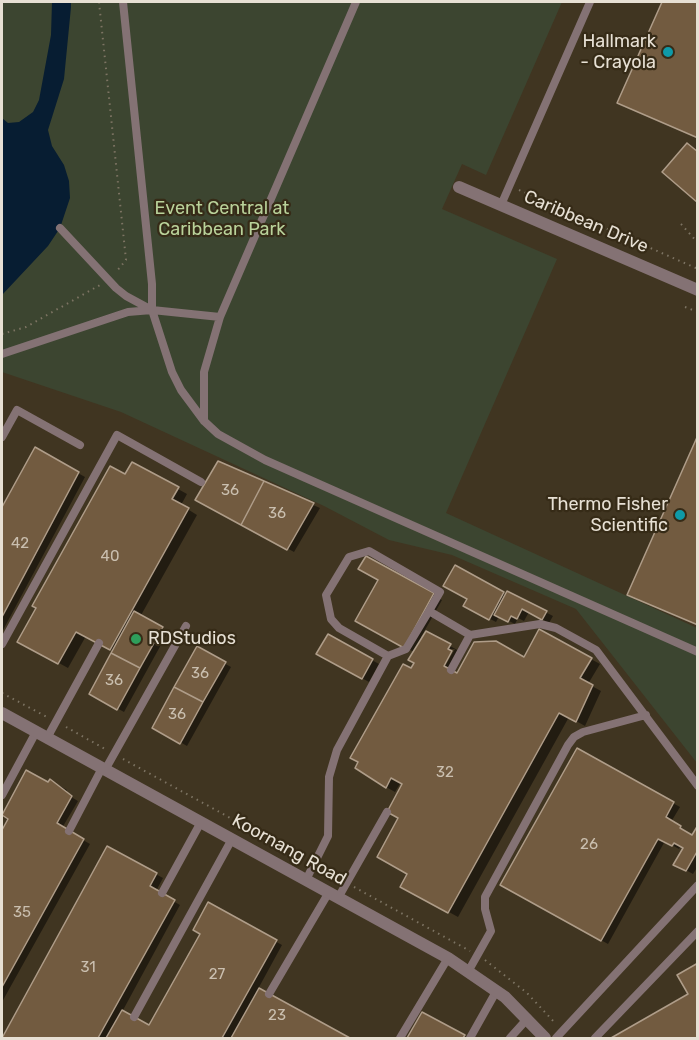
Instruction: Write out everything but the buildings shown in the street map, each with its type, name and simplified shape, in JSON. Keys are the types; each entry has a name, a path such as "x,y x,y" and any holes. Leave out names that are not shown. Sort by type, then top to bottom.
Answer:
{"street":[{"name":"Caribbean Drive","path":"459,187 698,290"},
{"name":"Koornang Road","path":"3,717 41,735 469,970 528,1018 545,1038"}],"lane":[{"path":"123,2 152,284 152,310 172,372 191,405 204,421 218,434 265,460 698,652"},
{"path":"204,421 204,372 220,316 356,2"},
{"path":"501,205 590,2"},
{"path":"60,228 126,297 152,310"},
{"path":"2,354 128,312 152,310 220,316"},
{"path":"2,437 17,410 80,445"},
{"path":"2,644 117,435 201,482"},
{"path":"306,880 328,836 331,768 341,742 388,656 406,649 440,592 369,551 349,557 326,595 332,619 339,628 388,656"},
{"path":"429,611 470,635 540,624 556,628 596,650 698,786"},
{"path":"69,831 186,626"},
{"path":"450,670 470,635"},
{"path":"2,795 41,735 56,721 99,643"},
{"path":"469,970 491,931 484,909 485,897 574,736 646,716"},
{"path":"269,994 333,895 347,882 387,812"},
{"path":"162,892 201,822"},
{"path":"134,1017 232,839"},
{"path":"556,1038 698,885"},
{"path":"595,1038 696,935"},
{"path":"400,1038 448,958"},
{"path":"470,1038 496,990"},
{"path":"510,1038 528,1018"}],"path":[{"path":"2,334 26,327 108,280 126,260 99,2"},
{"path":"510,186 698,269"},
{"path":"681,224 698,243"},
{"path":"685,307 698,312"},
{"path":"2,693 477,956 527,993 562,1031"}],"green space":[{"name":"Event Central at Caribbean Park","path":"2,2 562,2 486,175 462,164 442,209 557,259 446,513 697,628 697,763 576,609 452,555 389,540 324,506 121,412 2,372"}],"water":[{"path":"52,2 71,2 64,79 48,130 52,146 64,165 69,181 70,198 60,228 48,246 2,295 2,118 8,123 19,122 33,112 39,100 51,35"}],"place":[{"name":"Hallmark - Crayola","path":"668,52"},
{"name":"Thermo Fisher Scientific","path":"680,515"},
{"name":"RDStudios","path":"136,639"}]}
